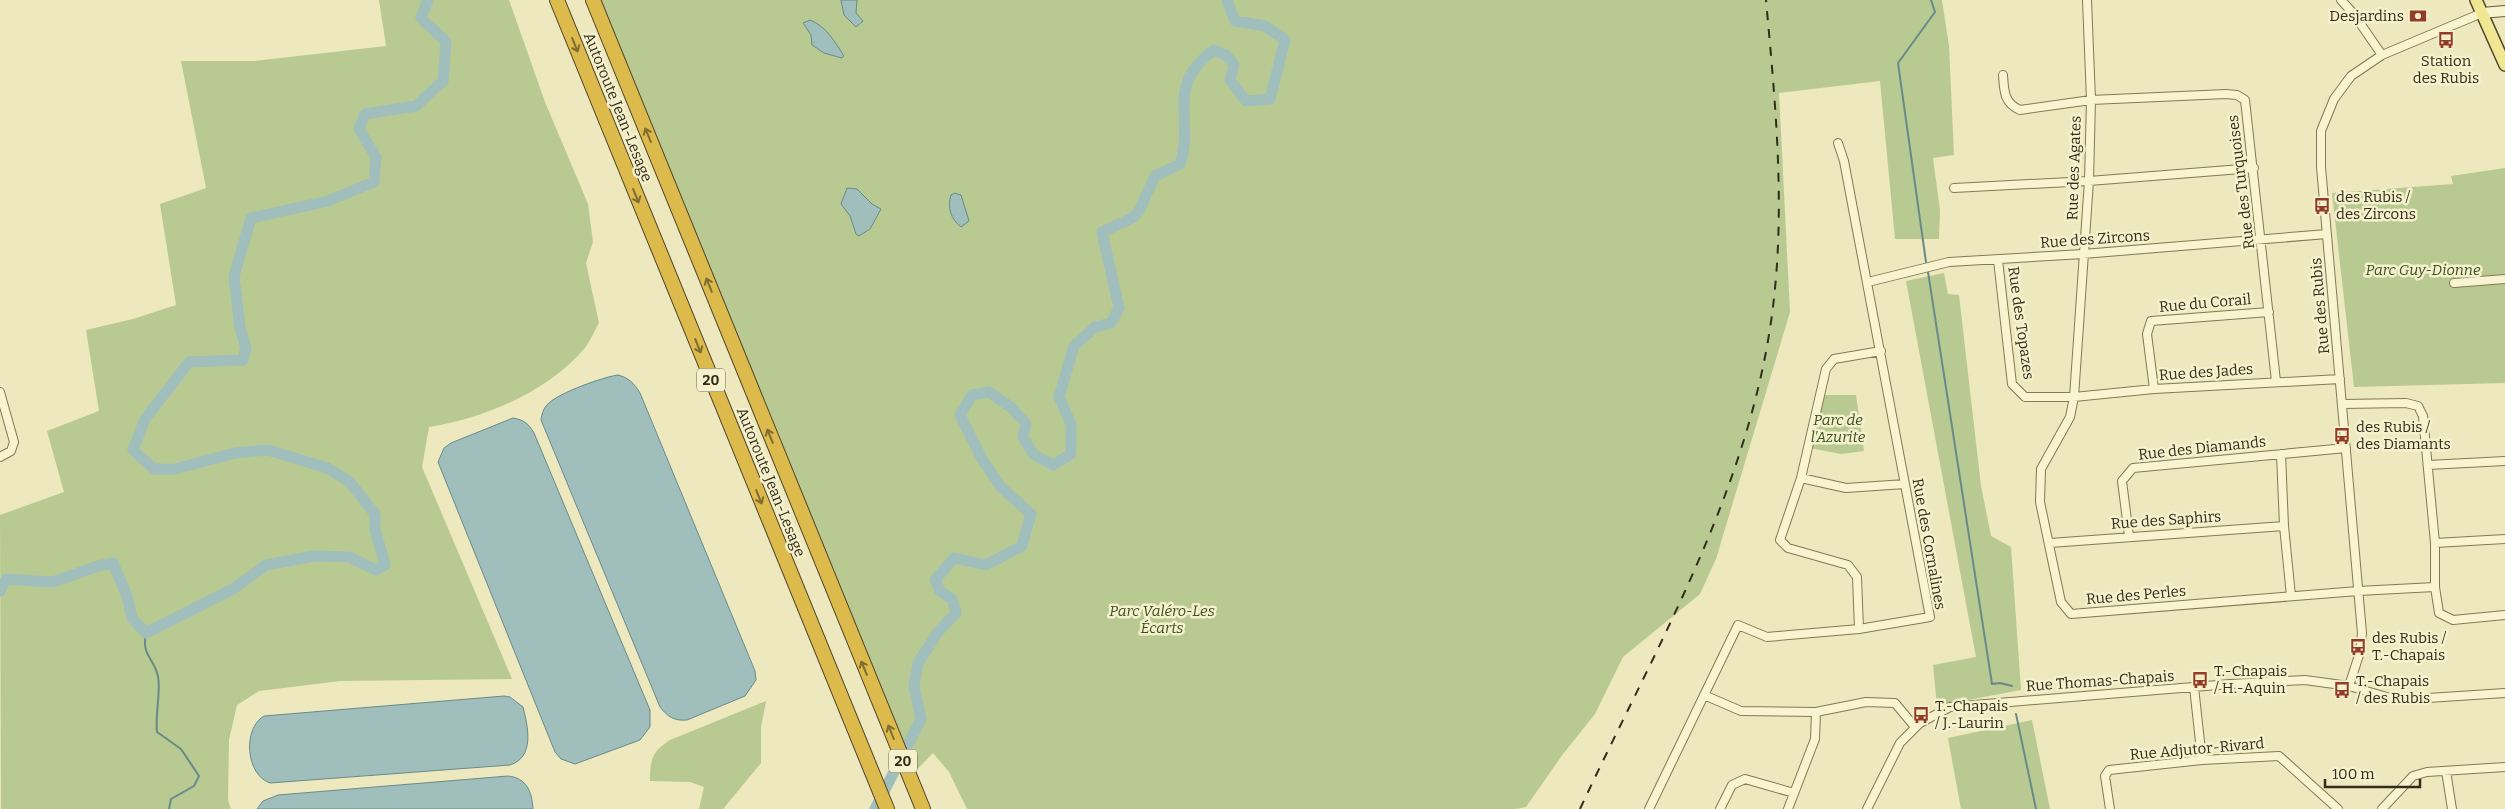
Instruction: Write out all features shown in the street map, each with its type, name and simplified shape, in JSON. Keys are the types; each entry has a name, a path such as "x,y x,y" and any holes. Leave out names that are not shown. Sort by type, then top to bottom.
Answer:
{"highway":[{"name":"Autoroute Jean-Lesage","path":"557,0 887,809"},
{"name":"Autoroute Jean-Lesage","path":"593,0 923,809"}],"main road":[{"path":"2476,0 2505,65"}],"street":[{"name":"Rue des Agates","path":"2074,397 2089,181 2091,100 2087,0"},
{"path":"2341,0 2353,13 2382,55"},
{"path":"2482,13 2505,11"},
{"name":"Rue des Rubis","path":"2349,686 2360,652 2362,633 2321,167 2321,132 2334,99 2351,76 2382,55 2482,13"},
{"name":"Rue des Turquoises","path":"2002,75 2005,96 2010,106 2020,110 2091,100 2237,95 2245,100 2276,381"},
{"name":"Rue des Cornalines","path":"1649,809 1738,625 1767,637 1859,629 1930,618 1868,282 1844,161 1838,143"},
{"path":"1954,188 2089,181 2254,168"},
{"name":"Rue des Zircons","path":"1868,282 1949,262 2262,241 2327,234"},
{"name":"Rue des Topazes","path":"1998,260 2012,384 2025,397 2074,397"},
{"path":"2454,283 2505,279"},
{"name":"Rue du Corail","path":"2154,389 2147,334 2151,321 2269,312"},
{"path":"1859,629 1857,577 1848,565 1788,548 1780,540 1801,478 1826,369 1834,359 1881,352"},
{"name":"Rue des Jades","path":"2074,397 2154,389 2340,379"},
{"path":"0,392 14,442 11,451 0,457"},
{"name":"Rue des Perles","path":"2074,397 2070,417 2041,469 2040,502 2061,602 2071,614 2358,590 2435,588"},
{"path":"2342,404 2406,403 2418,406 2423,416 2428,465 2435,543 2435,588 2439,613 2453,620 2505,615"},
{"name":"Rue des Diamands","path":"2129,536 2122,481 2132,468 2346,448"},
{"path":"2282,454 2284,526 2291,596"},
{"path":"2428,465 2505,461"},
{"path":"1801,478 1846,488 1905,484"},
{"name":"Rue des Saphirs","path":"2050,543 2284,526"},
{"path":"2435,543 2505,539"},
{"name":"Rue Thomas-Chapais","path":"1867,809 1900,743 1915,727 1950,708 2305,680 2349,686 2397,700 2505,693"},
{"path":"2194,688 2202,760"},
{"path":"1704,696 1741,711 1816,712 1866,702 1895,703 1915,727"},
{"path":"1788,809 1815,740 1816,712"},
{"name":"Rue Adjutor-Rivard","path":"2110,809 2105,776 2109,770 2202,760 2279,756 2338,809"},
{"path":"2382,809 2414,776 2427,772 2505,767"},
{"path":"2446,771 2452,809"},
{"path":"1720,809 1732,785 1745,779 1794,794"}],"green space":[{"path":"379,0 509,0 545,102 588,204 593,242 586,263 599,323 588,343 569,365 533,391 492,410 450,423 429,427 422,467 512,679 340,681 259,691 237,705 229,740 228,800 231,809 1,809 0,515 64,492 47,431 99,411 86,330 133,319 176,305 160,204 206,188 181,61 254,61 386,46"},
{"name":"Parc Valéro-Les Écarts","path":"593,0 1942,0 1949,46 1954,155 1933,158 1940,210 1939,239 1895,239 1880,81 1779,93 1790,312 1716,559 1700,594 1623,657 1595,714 1563,754 1526,807 1516,809 967,809 949,772 933,753 910,777"},
{"name":"Parc Guy-Dionne","path":"2505,168 2505,383 2354,387 2332,193 2453,184 2451,176"},
{"path":"1944,273 1948,294 1959,295 1981,486 1991,536 2011,547 2021,690 1937,706 1933,665 1976,657 1906,281"},
{"name":"Parc de l'Azurite","path":"1823,395 1856,395 1864,451 1841,454 1810,448"},
{"path":"766,701 761,728 761,763 723,809 699,809 704,787 690,782 650,781 653,757 659,748 670,740"},
{"path":"2032,720 2050,809 1961,809 1948,738"}],"water":[{"path":"841,0 857,0 856,13 863,21 856,27 844,15"},
{"path":"810,20 821,26 830,35 844,56 842,58 824,53 812,45 811,35 803,23"},
{"path":"847,188 857,189 872,204 881,209 870,229 859,236 856,234 850,216 841,204"},
{"path":"955,193 961,195 969,221 961,227 952,217 950,209 951,195"},
{"path":"618,375 631,381 640,393 755,671 756,680 745,696 687,720 672,718 660,707 541,420 545,407 554,399 582,386"},
{"path":"513,418 525,422 534,433 650,710 650,727 640,740 575,764 561,759 555,752 438,462 444,448 451,443"},
{"path":"510,697 523,707 528,732 528,741 523,755 518,761 510,765 270,783 256,771 252,762 250,741 252,731 257,722 264,716"},
{"path":"508,776 524,783 530,792 533,809 257,809 263,801 278,795"}],"waterway":[{"path":"0,591 6,579 53,582 98,566 113,563 127,596 132,618 146,633 233,589 266,565 314,556 349,557 376,570 385,565 375,529 375,514 350,482 327,468 268,450 235,453 175,469 154,469 133,450 145,419 189,362 243,360 246,348 240,328 234,276 251,218 328,201 374,182 376,157 359,129 365,114 416,106 443,81 446,42 421,18 428,0"},
{"path":"875,809 921,719 914,686 918,663 938,632 956,613 952,599 940,591 935,580 954,558 986,565 1022,546 1031,514 1001,487 982,459 960,415 972,395 989,392 1012,408 1026,424 1023,437 1033,454 1053,465 1071,454 1071,424 1059,397 1074,346 1095,327 1111,323 1119,308 1102,232 1132,218 1139,211 1155,176 1180,164 1184,147 1185,90 1190,77 1199,63 1214,50 1226,55 1234,65 1230,80 1246,101 1270,99 1285,40 1265,26 1235,21 1227,0"},
{"path":"1926,262 1898,63 1935,12 1931,0"},
{"path":"1928,272 1992,684 2000,683 2012,686"},
{"path":"146,633 145,647 154,665 159,682 157,732 181,749 199,776 194,786 171,799 169,809"},
{"path":"2016,714 2036,809"}],"railway":[{"path":"1580,809 1670,624 1698,561 1724,497 1746,433 1763,366 1774,298 1779,224 1778,149 1766,0"}],"place":[{"name":"Desjardins","path":"2418,16"},
{"name":"Station des Rubis","path":"2446,40"},
{"name":"des Rubis / des Zircons","path":"2322,206"},
{"name":"des Rubis / des Diamants","path":"2342,436"},
{"name":"des Rubis / T.-Chapais","path":"2358,647"},
{"name":"T.-Chapais / H.-Aquin","path":"2200,680"},
{"name":"T.-Chapais / des Rubis","path":"2342,690"},
{"name":"T.-Chapais / J.-Laurin","path":"1921,715"}]}
